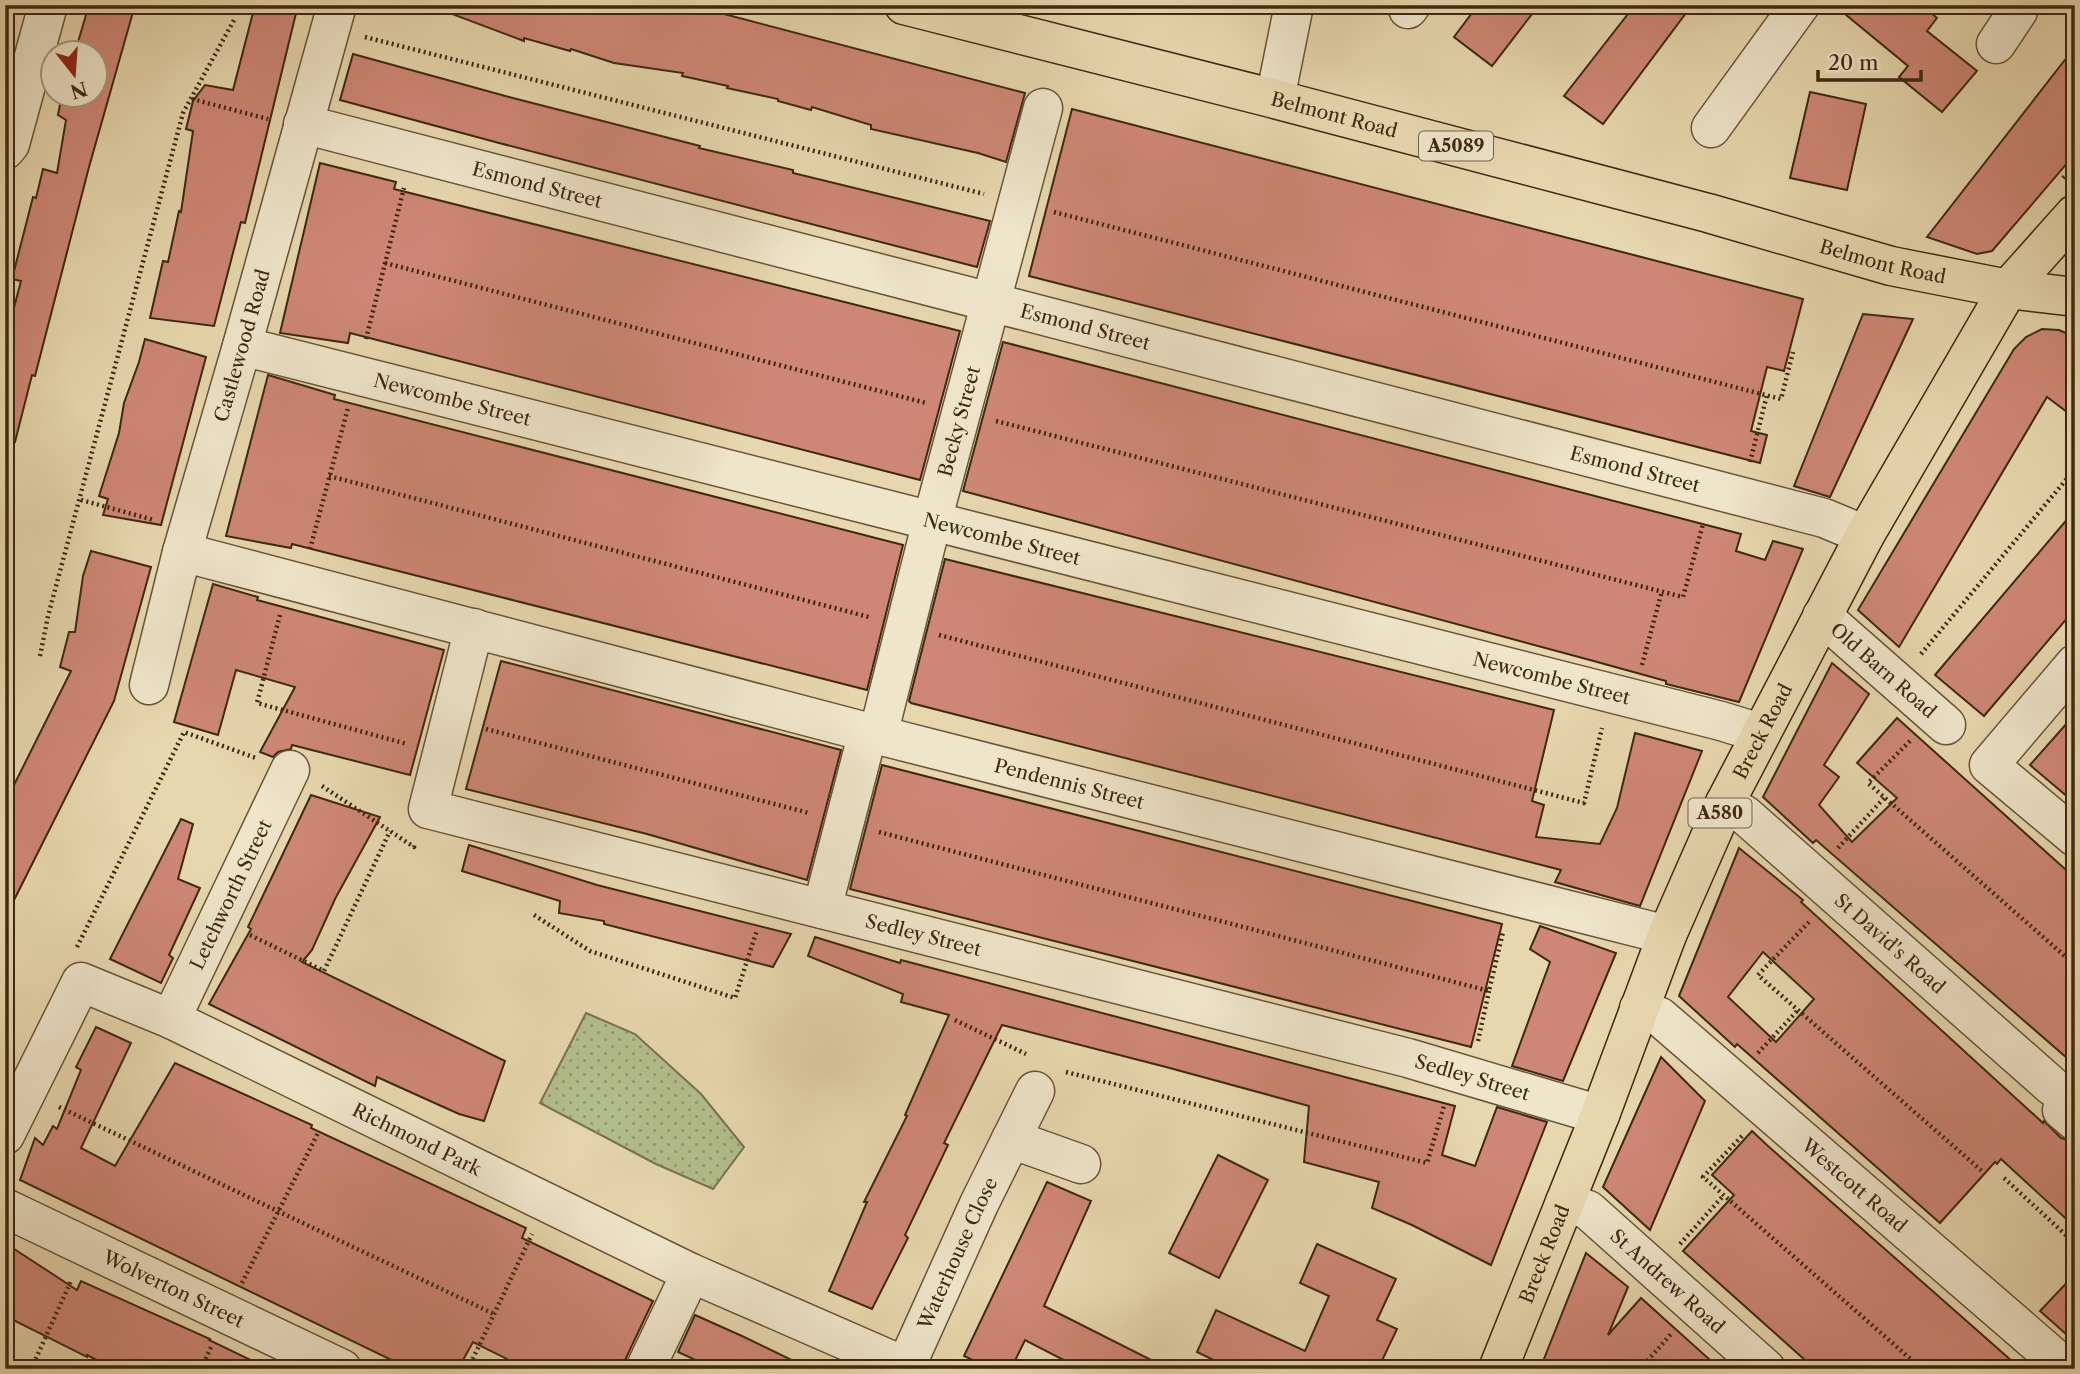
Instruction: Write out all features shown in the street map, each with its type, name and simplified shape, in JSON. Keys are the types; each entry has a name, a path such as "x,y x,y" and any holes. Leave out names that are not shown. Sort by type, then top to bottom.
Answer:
{"main road":[{"name":"Belmont Road","path":"904,5 1708,213 1891,266 2008,289"},
{"name":"Breck Road","path":"1498,1369 1600,1115 1667,935 1725,803 1865,535 2008,289 2075,214"},
{"name":"A5089","path":"2008,289 2075,297"}],"street":[{"path":"5,150 10,144 48,5"},
{"path":"1275,99 1294,5"},
{"path":"1711,128 1800,5"},
{"path":"1996,44 2018,11 2011,5"},
{"name":"Castlewood Road","path":"149,685 185,540 334,17"},
{"name":"Becky Street","path":"822,909 844,822 906,626 1043,108"},
{"name":"Esmond Street","path":"302,126 1824,517 1865,535"},
{"name":"Newcombe Street","path":"242,346 1760,733"},
{"name":"Pendennis Street","path":"185,540 289,580 873,733 1667,935"},
{"name":"Old Barn Road","path":"1822,616 1940,720"},
{"name":"Sedley Street","path":"474,628 428,809 1395,1054 1600,1115"},
{"path":"2075,664 1989,765 2075,836"},
{"name":"Letchworth Street","path":"171,1019 290,770"},
{"name":"St David's Road","path":"1725,803 1746,816 1824,885 2063,1106"},
{"name":"Richmond Park","path":"5,1135 80,982 171,1019 691,1273 908,1367"},
{"name":"Westcott Road","path":"1639,1008 1660,1017 2069,1369"},
{"name":"Waterhouse Close","path":"908,1367 979,1204 1043,1073"},
{"path":"1011,1139 1081,1164"},
{"name":"St Andrew Road","path":"1565,1202 1588,1210 1766,1369"},
{"name":"Wolverton Street","path":"5,1208 342,1369"},
{"path":"645,1369 691,1273"},
{"path":"2069,1369 2075,1364"}],"path":[{"path":"334,17 1017,202 1781,399 1793,352"},
{"path":"40,656 48,616 183,113 234,20"},
{"path":"192,99 302,126"},
{"path":"385,263 1684,597 1767,395"},
{"path":"1898,681 2075,469"},
{"path":"329,476 1584,803 1662,591"},
{"path":"81,500 185,540"},
{"path":"289,580 257,703 447,737 844,822 1489,991"},
{"path":"1940,720 1868,783 2075,965"},
{"path":"1885,797 1758,975 1983,1172"},
{"path":"219,919 324,971 390,831"},
{"path":"956,1020 1043,1073 1427,1163 1462,1074 1489,991 1512,895"},
{"path":"534,915 590,951 735,998 768,896"},
{"path":"1733,1081 1798,1010"},
{"path":"26,1092 494,1314"},
{"path":"201,1369 335,1099"},
{"path":"1767,1110 1703,1177 1922,1369"},
{"path":"2004,1178 2068,1237 2075,1230"},
{"path":"1656,1270 1724,1195"},
{"path":"468,1369 538,1223 544,1202"},
{"path":"31,1369 87,1247"},
{"path":"1640,1369 1696,1306"}],"green space":[{"path":"586,1013 635,1034 701,1094 744,1147 713,1189 656,1164 540,1103"}],"building":[{"path":"89,5 135,5 108,100 108,38 79,38"},
{"path":"255,5 298,5 245,223 241,222 214,326 150,318 163,261 168,262 179,211 181,212 193,131 186,129 193,101 205,85 233,90"},
{"path":"437,5 690,5 1025,93 1006,162 871,129 871,125 812,107 811,110 778,99 727,88 728,86 682,76 683,73 614,63 571,49 570,51 524,38 524,41 436,8"},
{"path":"1478,5 1539,5 1492,66 1454,37"},
{"path":"1635,5 1692,5 1603,124 1564,96"},
{"path":"1834,5 1922,5 1937,18 1927,31 1977,71 1942,112 1899,77 1908,66"},
{"path":"2075,47 2075,154 1992,251 1977,254 1927,237"},
{"path":"353,54 700,146 699,148 793,170 793,173 990,221 977,267 340,100"},
{"path":"1810,92 1866,104 1847,190 1790,178"},
{"path":"59,108 106,108 35,376 32,375 15,442 5,441 5,342 21,281 12,279 43,169 57,173 66,120 58,115"},
{"path":"1072,109 1803,299 1784,371 1767,367 1751,431 1767,435 1760,463 1029,276"},
{"path":"320,163 396,182 394,189 960,331 920,480 350,333 348,343 280,333"},
{"path":"1863,314 1913,319 1830,497 1794,486"},
{"path":"2042,329 2059,330 2075,337 2075,418 2047,397 1899,647 1858,610 2014,349 2026,337"},
{"path":"145,339 206,357 161,525 103,515 108,499 99,496 119,433 124,403"},
{"path":"1003,342 1741,534 1736,551 1765,560 1773,541 1803,549 1739,702 1666,684 1666,681 1590,660 963,491"},
{"path":"268,375 335,395 334,399 903,545 867,690 292,544 291,548 226,536"},
{"path":"2075,510 2075,609 1984,716 1935,675"},
{"path":"91,551 151,567 114,701 5,918 5,803 71,671 60,667 69,632 75,632 83,576"},
{"path":"945,559 1554,710 1532,801 1544,805 1536,837 1600,844 1617,808 1635,733 1702,751 1640,906 1555,882 1561,870 911,703 909,701"},
{"path":"213,584 258,597 257,600 444,650 410,775 292,745 291,749 278,752 273,757 260,752 295,687 236,670 218,735 174,722"},
{"path":"501,661 841,750 807,880 647,834 466,789"},
{"path":"1832,663 1869,694 1824,765 1839,777 1819,805 1852,842 1897,798 1857,763 1897,718 2075,878 2075,1065 1816,840 1813,843 1763,797"},
{"path":"2075,714 2075,803 2030,765"},
{"path":"882,765 1502,924 1471,1047 850,889"},
{"path":"311,795 380,817 335,899 312,950 302,962 505,1061 484,1121 459,1114 377,1077 375,1086 209,1004 251,929 248,927"},
{"path":"181,819 193,824 178,879 200,888 169,955 173,958 161,983 110,959"},
{"path":"469,845 597,885 791,934 773,967 604,924 604,921 559,913 560,901 462,871"},
{"path":"1739,848 1803,900 1801,902 2043,1123 2044,1121 2061,1138 2075,1142 2075,1227 2001,1159 1997,1164 1995,1162 1940,1223 1679,996","holes":["1763,952 1814,999 1776,1042 1728,997"]},
{"path":"1540,926 1616,953 1563,1081 1512,1066 1550,962 1530,949"},
{"path":"815,937 900,963 901,960 1455,1106 1442,1155 1475,1166 1497,1107 1547,1122 1491,1265 1372,1208 1379,1182 1304,1162 1309,1106 1002,1025 944,1143 948,1145 905,1235 908,1238 872,1309 829,1291 867,1202 864,1202 907,1116 905,1115 949,1015 901,1002 903,994 808,956"},
{"path":"96,1027 131,1043 81,1148 115,1166 175,1063 312,1125 311,1128 526,1228 522,1238 653,1301 623,1369 527,1369 473,1342 458,1369 410,1369 20,1180 35,1138 43,1145 53,1126 57,1129 81,1070 76,1067"},
{"path":"1661,1057 1705,1101 1650,1230 1603,1187"},
{"path":"1752,1131 2021,1369 1815,1369 1683,1251 1734,1195 1712,1175"},
{"path":"1218,1155 1268,1180 1219,1278 1169,1253"},
{"path":"1047,1182 1091,1201 1044,1306 1169,1369 1081,1369 1025,1340 1011,1369 992,1369 964,1356"},
{"path":"5,1243 77,1290 81,1281 210,1339 269,1369 114,1369 87,1357 5,1316"},
{"path":"1317,1244 1396,1279 1377,1320 1397,1329 1378,1369 1232,1369 1197,1352 1216,1310 1305,1351 1329,1296 1300,1283"},
{"path":"1586,1253 1628,1287 1608,1335 1641,1298 1720,1369 1540,1369"},
{"path":"2075,1274 2075,1342 2040,1311"},
{"path":"695,1315 810,1369 715,1369 678,1352"}]}
